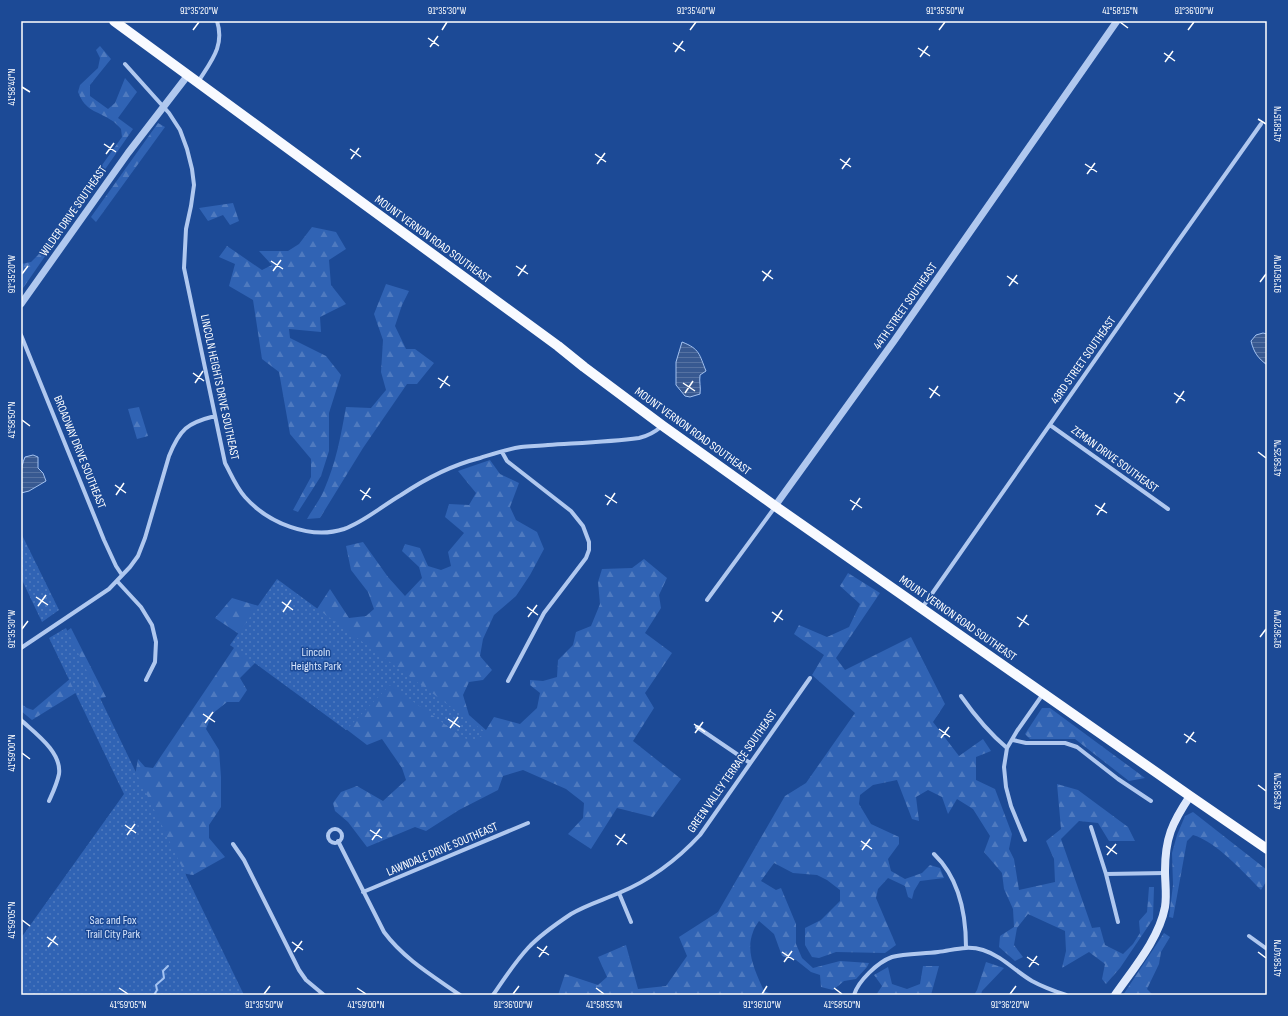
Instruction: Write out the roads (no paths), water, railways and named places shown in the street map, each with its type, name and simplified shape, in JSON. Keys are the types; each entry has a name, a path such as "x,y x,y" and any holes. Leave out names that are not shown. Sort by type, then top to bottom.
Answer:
{"main road":[{"name":"MOUNT VERNON ROAD SOUTHEAST","path":"114,21 558,346 584,368 663,426 1043,694 1267,849"},
{"path":"1115,995 1156,934 1165,908 1165,858 1169,836 1174,821 1190,796"}],"street":[{"path":"198,82 213,58 220,42 220,30 217,21"},
{"name":"44TH STREET SOUTHEAST","path":"707,600 898,334 1117,21"},
{"name":"LINCOLN HEIGHTS DRIVE SOUTHEAST","path":"125,64 169,113 180,130 187,149 194,185 186,229 184,268 225,463 234,481 245,497 259,509 292,528 310,532 327,532 342,529 352,525 440,472 479,458 521,447 639,438 656,432 663,426"},
{"name":"WILDER DRIVE SOUTHEAST","path":"21,304 162,106 188,75"},
{"name":"43RD STREET SOUTHEAST","path":"922,609 1163,262 1261,124"},
{"name":"BROADWAY DRIVE SOUTHEAST","path":"21,335 104,540 116,566 122,575"},
{"path":"21,648 104,592 130,567 138,556 145,538 169,456 180,433 196,421 215,416"},
{"name":"ZEMAN DRIVE SOUTHEAST","path":"1050,425 1168,509"},
{"path":"502,452 507,461 571,511 583,526 589,542 586,558 544,613 508,681"},
{"path":"117,581 141,607 152,625 156,642 155,662 146,680"},
{"name":"GREEN VALLEY TERRACE SOUTHEAST","path":"493,995 524,953 540,936 572,913 619,893 650,877 685,852 700,835 810,678"},
{"path":"1025,840 1011,806 1006,787 1004,767 1007,748 1043,694"},
{"path":"961,696 986,729 1007,748"},
{"path":"21,720 51,749 57,760 59,773 55,788 49,801"},
{"path":"697,727 750,763"},
{"path":"1013,740 1026,743 1065,743 1077,746 1118,779 1152,801"},
{"name":"LAWNDALE DRIVE SOUTHEAST","path":"363,892 528,823"},
{"path":"1091,827 1106,874 1118,922"},
{"path":"338,841 384,932 394,945 404,955 460,995"},
{"path":"233,844 244,860 299,970 306,980 324,995"},
{"path":"934,854 943,862 950,873 956,888 966,926 966,947"},
{"path":"1106,874 1165,873"},
{"path":"619,893 631,922"},
{"path":"1249,936 1267,949"},
{"path":"854,995 855,990 865,977 880,964 892,957 938,952 966,947 983,950 998,957 1032,981 1050,990 1066,995"}],"waterway":[{"path":"154,995 157,990 156,985 164,978 163,971 168,966"}],"park label":[{"name":"Lincoln Heights Park","path":"316,659"},
{"name":"Sac and Fox Trail City Park","path":"113,927"}]}
